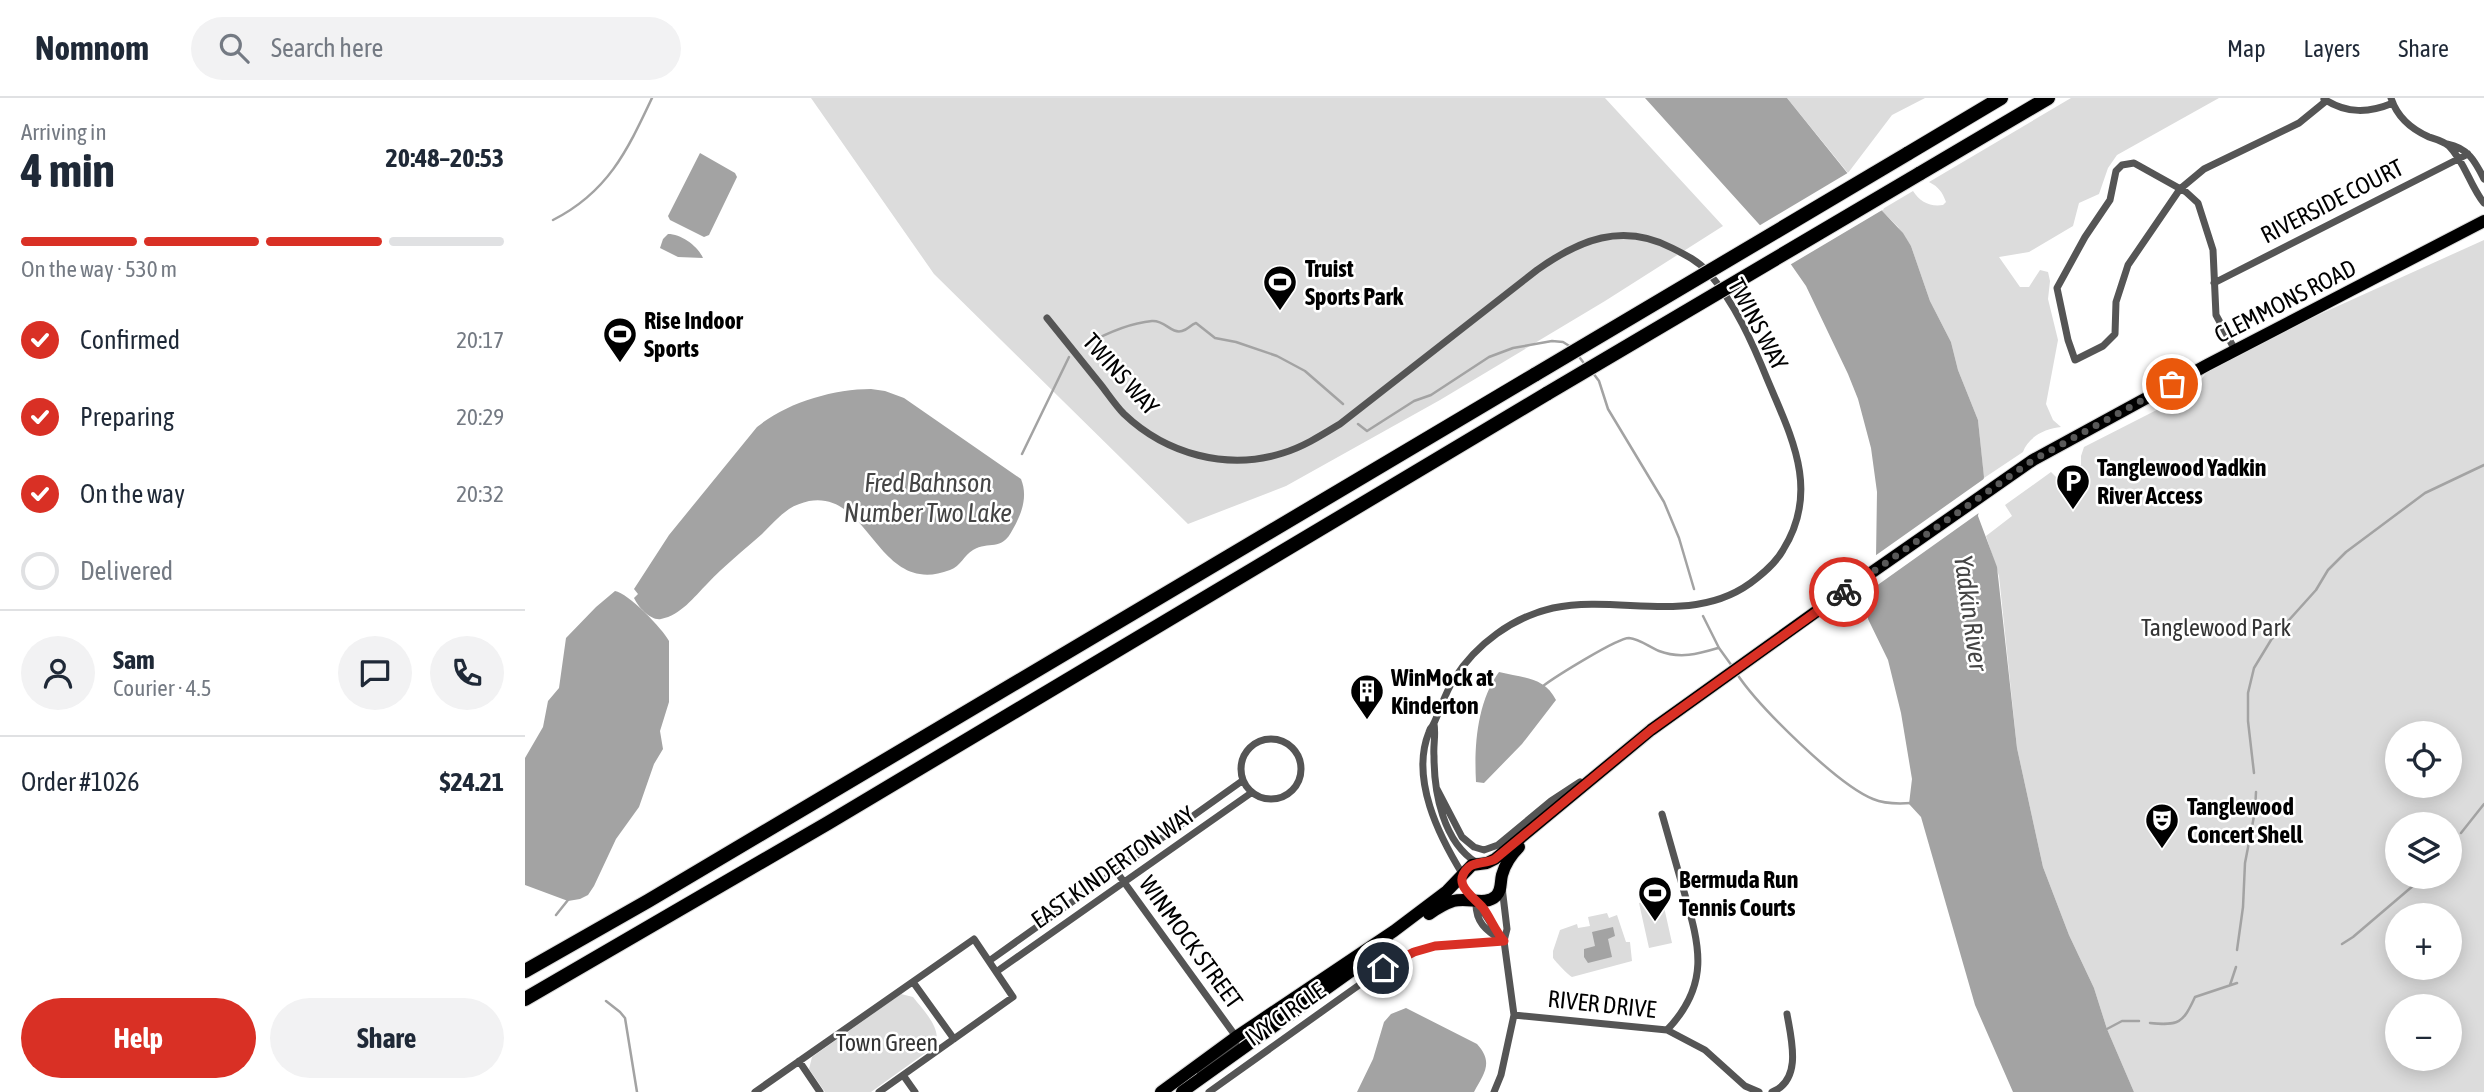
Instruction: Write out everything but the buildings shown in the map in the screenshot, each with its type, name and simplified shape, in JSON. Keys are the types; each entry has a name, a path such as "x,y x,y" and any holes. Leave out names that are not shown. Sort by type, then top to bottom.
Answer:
{"highway":[{"path":"525,971 670,888 2001,98"},
{"path":"525,999 839,816 2048,98"}],"main road":[{"name":"CLEMMONS ROAD","path":"1535,828 1651,730 2033,460 2235,350 2484,221"},
{"path":"1161,1092 1235,1037 1394,931 1463,876 1468,868 1482,863 1535,828"},
{"path":"1182,1092 1430,914 1453,901 1486,901 1495,897 1510,857 1535,828"},
{"path":"1482,863 1496,868 1502,881"},
{"path":"1463,876 1463,886 1474,900"}],"street":[{"path":"2235,350 2216,315 2213,250 2198,203 2180,189 2134,163 2122,165 2116,171 2110,200 2085,237 2057,288 2075,360 2113,338 2116,328 2116,302 2128,265 2180,189 2204,169 2299,123 2325,99 2358,111 2374,110 2392,101 2403,119 2414,129 2469,154 2484,179"},
{"path":"2446,144 2459,158 2484,203"},
{"name":"RIVERSIDE COURT","path":"2214,283 2469,154"},
{"name":"TWINS WAY","path":"1047,318 1124,413 1156,439 1188,453 1240,461 1283,453 1340,424 1537,270 1563,252 1586,242 1606,237 1632,236 1663,243 1692,258 1708,273 1746,332 1796,449 1802,498 1795,527 1782,552 1764,572 1742,590 1719,600 1678,606 1590,605 1553,608 1520,619 1485,642 1456,675 1434,724 1434,771 1440,809 1448,830 1464,852 1482,863"},
{"name":"TWINS WAY","path":"1434,724 1429,731 1426,747 1427,793 1442,840 1463,876"},
{"path":"1277,740 1287,744 1300,762 1298,783 1291,792 1282,797 1271,800 1261,798 1251,793 1243,781 1240,770 1242,759 1256,743 1277,740"},
{"name":"TWINS WAY","path":"1437,789 1462,837 1474,847 1488,849 1498,845 1551,801 1621,754"},
{"name":"EAST KINDERTON WAY","path":"989,961 1243,781"},
{"name":"EAST KINDERTON WAY","path":"996,972 1251,793"},
{"name":"RIVER DRIVE","path":"1514,1015 1667,1030 1687,1004 1699,964 1698,939 1662,814"},
{"name":"WINMOCK STREET","path":"1116,871 1235,1037"},
{"path":"1494,1092 1504,1063 1514,1015 1504,941 1507,929 1502,881"},
{"path":"1474,900 1504,941"},
{"path":"755,1092 974,939 1013,997 903,1075 890,1089 879,1092"},
{"name":"IVY CIRCLE","path":"1209,1092 1397,960 1435,946 1504,941"},
{"path":"913,982 954,1039"},
{"path":"1772,1092 1786,1081 1792,1066 1787,1014"},
{"path":"1667,1030 1705,1050 1745,1086 1759,1092"},
{"path":"1176,1092 1235,1045 1238,1041 1235,1037"},
{"path":"799,1061 821,1092"},
{"path":"903,1075 915,1092"}],"green space":[{"name":"Truist Sports Park","path":"811,98 1605,98 1723,226 1440,400 1286,486 1188,524 934,274"},
{"path":"1787,98 1925,98 1892,115 1848,173"},
{"path":"2071,98 2219,98 2117,155 2108,168 2099,194 2079,203 2073,226 2029,252 1999,257 2020,287 2029,287 2040,270 2048,272 2048,299 2058,340 2046,404 2053,420 2061,427 2038,434 2023,452 1984,478 1978,420 1958,370 1951,342 1930,301 1911,246 1898,227 1881,210 1913,191 1926,203 1943,205 1946,202 1941,193 1929,182"},
{"name":"Tanglewood Park","path":"2484,240 2484,1092 2134,1092 2107,1029 2094,988 2069,935 2043,867 2017,748 1999,576 1986,536 2012,516 2005,505 2051,472 2059,480 2081,465 2084,447 2190,393 2216,361"},
{"name":"Bermuda Run Tennis Courts","path":"1662,898 1672,943 1649,948 1639,903"},
{"path":"1607,913 1609,918 1617,915 1626,942 1630,942 1632,961 1572,977 1553,958 1560,930 1577,924 1578,928 1590,926 1588,917"},
{"name":"Town Green","path":"901,994 913,997 931,1020 936,1033 935,1046 871,1092 825,1092 809,1069 812,1057"}],"water":[{"name":"Yadkin River","path":"1645,98 1787,98 1853,180 1903,233 1911,246 1930,301 1951,342 1958,370 1978,420 1984,477 1978,516 1997,567 2017,748 2043,867 2134,1092 2013,1092 1975,1005 1921,817 1909,804 1912,779 1901,713 1888,660 1868,619 1867,600 1876,558 1877,492 1871,448 1858,399 1806,286 1776,243"},
{"path":"700,153 735,173 737,177 709,235 704,237 670,220 668,216"},
{"path":"668,234 689,242 703,258 678,257 660,248"},
{"name":"Fred Bahnson Number Two Lake","path":"871,389 904,398 1021,479 1024,498 1021,511 1004,541 973,550 950,570 926,575 906,569 890,558 847,511 830,502 809,501 794,506 782,515 675,614 657,619 642,609 634,598 638,594 634,589 669,535 757,427 782,411 811,399"},
{"path":"615,591 645,612 669,641 669,702 660,731 663,749 654,764 639,807 616,839 594,886 588,895 568,901 525,885 525,758 543,727 548,701 559,688 566,638"},
{"path":"1499,672 1539,682 1556,700 1522,744 1484,783 1476,782 1476,754 1482,710"},
{"path":"1613,927 1615,936 1608,939 1612,957 1588,963 1584,957 1584,949 1595,946 1592,932"},
{"path":"1406,1008 1477,1044 1485,1057 1486,1068 1474,1092 1357,1092 1373,1059 1384,1022 1391,1014"}],"pier":[{"path":"1851,171 1884,209 1788,266 1774,245 1757,227"},
{"path":"1988,476 1983,510 1865,594 1872,558"}],"waterway":[{"path":"553,220 588,197 602,183 624,153 652,98"},
{"path":"1085,345 1117,330 1143,322 1157,321 1175,331 1184,330 1196,323 1215,338 1277,356 1305,371 1343,404"},
{"path":"1358,424 1367,431 1414,401 1431,395 1489,357 1513,348 1552,341 1563,342 1571,347"},
{"path":"1577,354 1586,366"},
{"path":"1022,454 1069,357"},
{"path":"1593,373 1599,381 1608,409 1664,502 1679,538 1694,589"},
{"path":"2254,773 2248,693 2254,668 2271,640 2346,552 2425,493 2484,465"},
{"path":"1703,616 1719,648 1732,666"},
{"path":"1543,686 1600,651 1629,638 1674,655 1696,654 1718,648"},
{"path":"1737,674 1780,724 1840,778 1878,801 1911,803"},
{"path":"2237,950 2245,863 2256,792"},
{"path":"2462,832 2484,804"},
{"path":"2342,944 2409,889"},
{"path":"556,915 568,900"},
{"path":"2230,985 2236,967"},
{"path":"2150,1023 2168,1024 2179,1021 2195,997 2237,983"},
{"path":"606,1001 625,1018 637,1092"},
{"path":"2105,1030 2122,1021 2139,1021"}],"way so far":[{"path":"1844,592 2033,460 2172,384"}],"place":[{"name":"Truist Sports Park","path":"1280,312"},
{"name":"Rise Indoor Sports","path":"620,364"},
{"name":"Tanglewood Yadkin River Access","path":"2073,511"},
{"name":"WinMock at Kinderton","path":"1367,721"},
{"name":"Tanglewood Concert Shell","path":"2162,850"},
{"name":"Bermuda Run Tennis Courts","path":"1655,923"}],"route":[{"path":"1383,968 1414,952 1435,946 1504,941 1484,911 1465,891 1462,881 1468,868 1495,859 1651,730 1844,592"}]}
